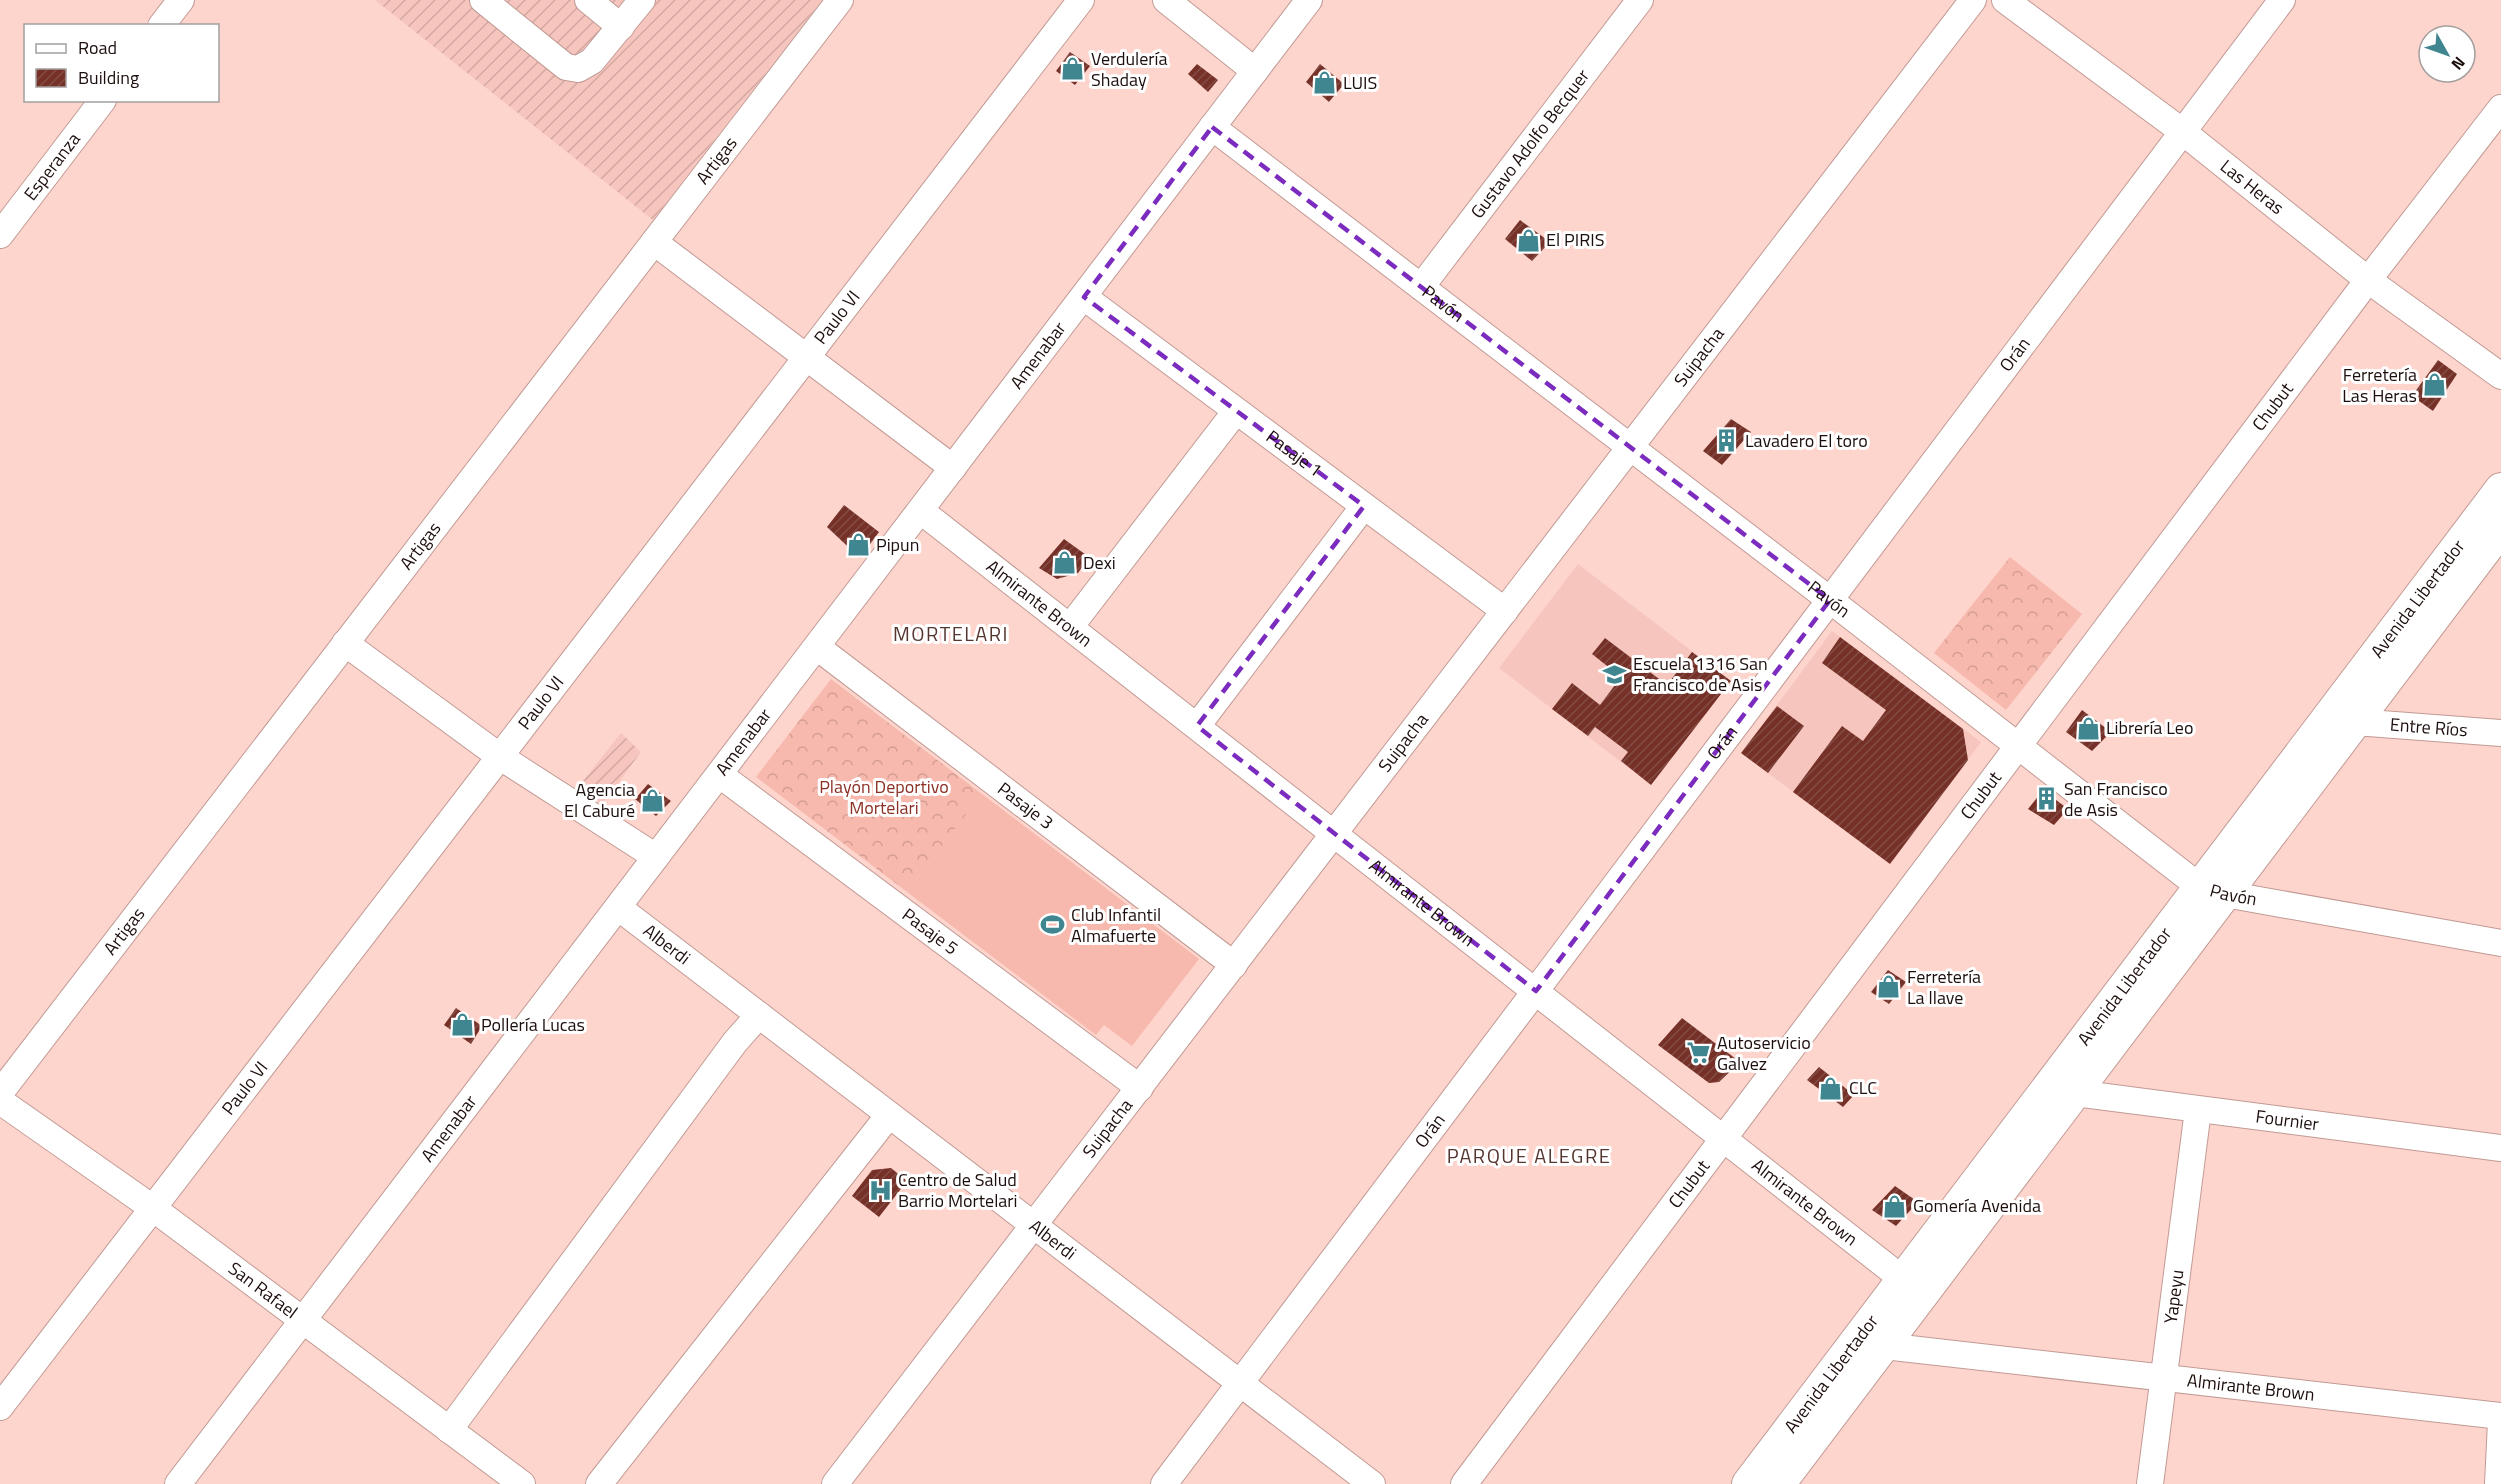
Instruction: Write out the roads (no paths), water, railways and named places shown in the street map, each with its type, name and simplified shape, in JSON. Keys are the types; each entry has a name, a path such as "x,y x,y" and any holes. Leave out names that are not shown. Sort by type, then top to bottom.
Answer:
{"main road":[{"name":"Avenida Libertador","path":"1748,1484 1874,1338 1913,1287 2212,891 2501,489"},
{"name":"Avenida Libertador","path":"1913,1287 2075,1094 2212,891 2355,722 2501,529"},
{"name":"Avenida Libertador","path":"1779,1484 1874,1338"}],"street":[{"path":"163,24 181,0"},
{"path":"483,0 566,68 578,69 592,61 642,0"},
{"path":"588,0 621,27"},
{"name":"Artigas","path":"0,1093 840,0"},
{"name":"Paulo VI","path":"0,1407 1081,0"},
{"path":"1166,0 1255,71"},
{"name":"Amenabar","path":"178,1484 1309,0"},
{"name":"Gustavo Adolfo Becquer","path":"1420,287 1640,0"},
{"name":"Suipacha","path":"835,1484 1973,0"},
{"name":"Las Heras","path":"2005,0 2183,132 2368,280 2501,376"},
{"name":"Orán","path":"1164,1484 2282,0"},
{"name":"Esperanza","path":"0,235 101,102"},
{"name":"Chubut","path":"1464,1484 2368,280 2501,108"},
{"name":"Pavón","path":"1212,127 1830,600 2018,747 2212,891 2501,942"},
{"path":"654,242 952,468"},
{"name":"Pasaje 1","path":"1084,297 1505,611"},
{"path":"1070,627 1236,411"},
{"path":"1197,726 1364,506"},
{"name":"Almirante Brown","path":"921,511 1913,1287"},
{"path":"345,644 499,756 656,857"},
{"name":"Pasaje 3","path":"817,647 1234,965"},
{"name":"Entre Ríos","path":"2355,722 2501,733"},
{"name":"Pasaje 5","path":"720,775 1140,1088"},
{"name":"Alberdi","path":"619,908 1372,1484"},
{"path":"449,1430 735,1042 759,1015"},
{"name":"Fournier","path":"2075,1094 2501,1148"},
{"name":"San Rafael","path":"0,1101 153,1209 449,1430 513,1482"},
{"name":"Yapeyu","path":"2150,1484 2198,1110"},
{"path":"599,1484 889,1115"},
{"name":"Almirante Brown","path":"1874,1338 2164,1377 2501,1416"},
{"path":"2498,1484 2501,1422"}],"place":[{"name":"Verdulería Shaday","path":"1073,69"},
{"name":"LUIS","path":"1325,83"},
{"name":"El PIRIS","path":"1528,240"},
{"name":"Ferretería Las Heras","path":"2435,385"},
{"name":"Lavadero El toro","path":"1727,441"},
{"name":"Pipun","path":"858,545"},
{"name":"Dexi","path":"1065,563"},
{"name":"Escuela 1316 San Francisco de Asis","path":"1615,674"},
{"name":"Librería Leo","path":"2088,728"},
{"name":"San Francisco de Asis","path":"2046,799"},
{"name":"Agencia El Caburé","path":"653,800"},
{"name":"Club Infantil Almafuerte","path":"1053,925"},
{"name":"Ferretería La llave","path":"1889,987"},
{"name":"Pollería Lucas","path":"463,1025"},
{"name":"Autoservicio Galvez","path":"1699,1053"},
{"name":"CLC","path":"1831,1088"},
{"name":"Centro de Salud Barrio Mortelari","path":"880,1190"},
{"name":"Gomería Avenida","path":"1895,1206"}],"district":[{"name":"MORTELARI","path":"951,634"},
{"name":"PARQUE ALEGRE","path":"1529,1156"}],"park label":[{"name":"Playón Deportivo Mortelari","path":"884,797"}]}
